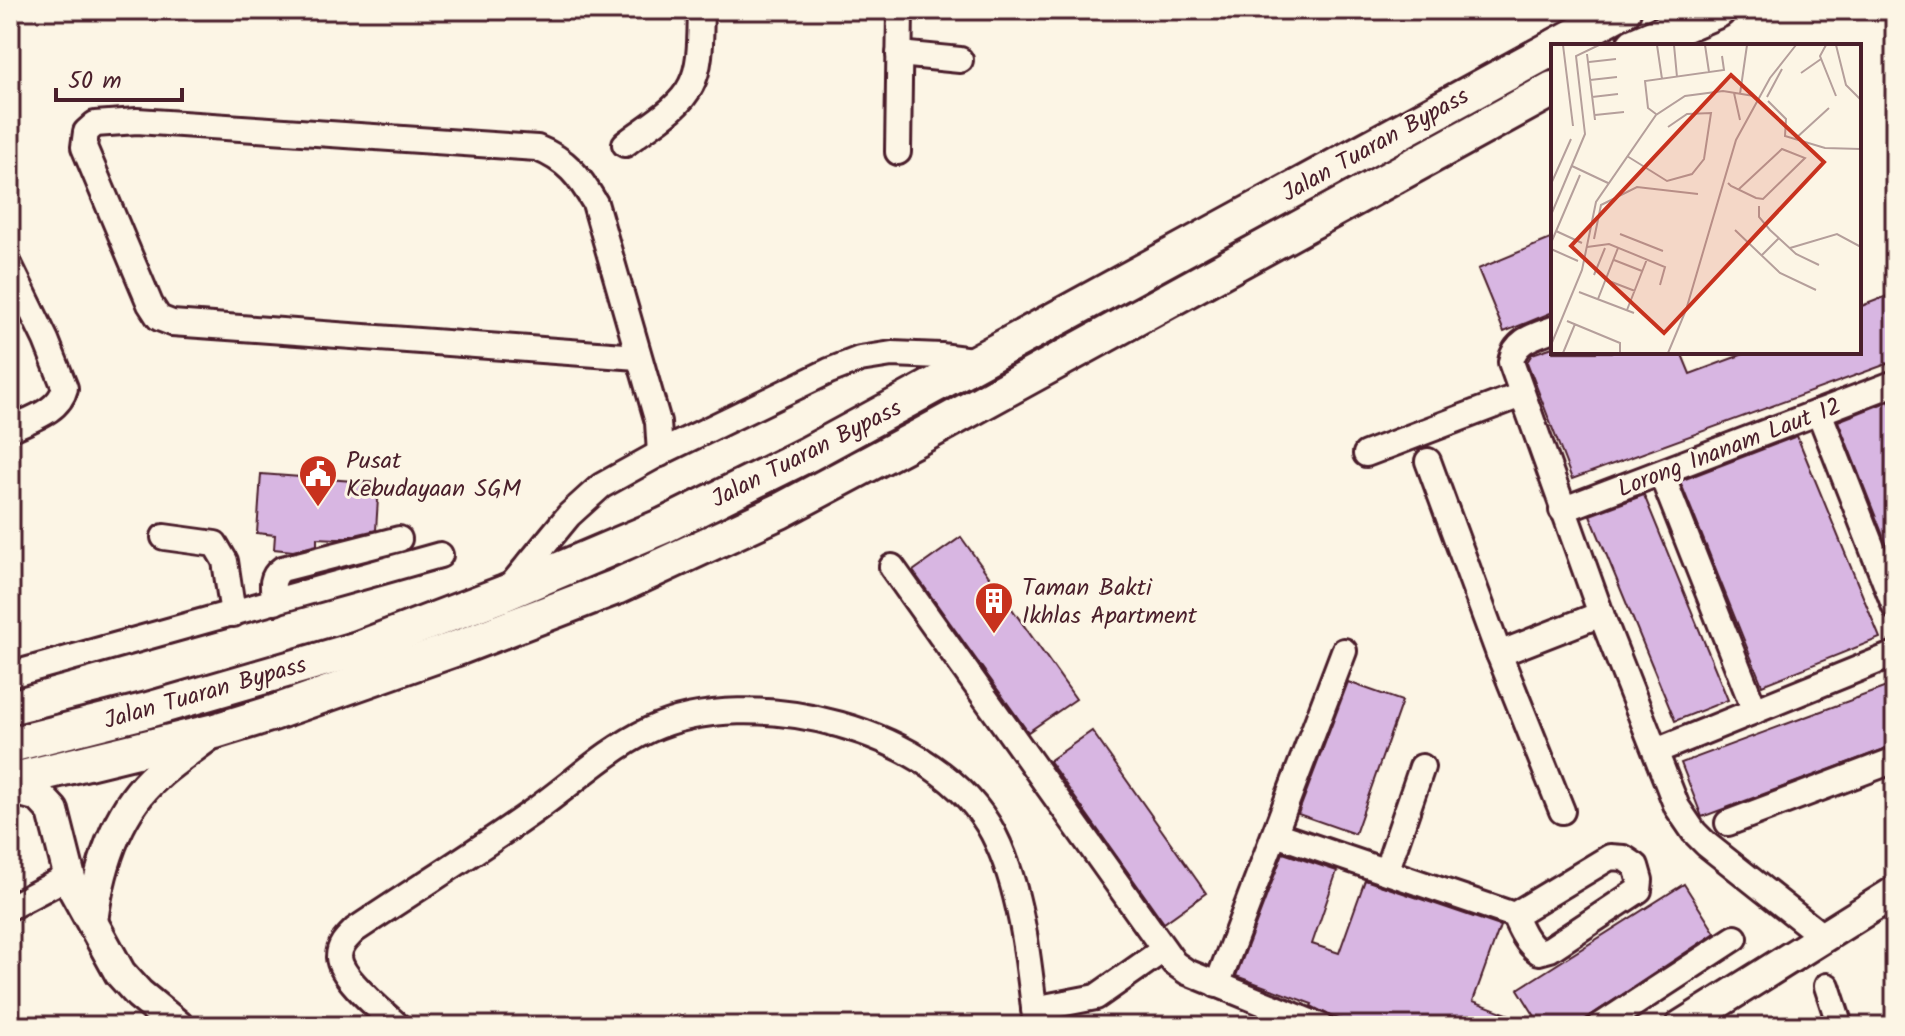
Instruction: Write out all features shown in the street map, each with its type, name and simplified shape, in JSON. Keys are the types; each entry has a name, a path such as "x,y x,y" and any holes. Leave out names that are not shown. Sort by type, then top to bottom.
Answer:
{"highway":[{"name":"Jalan Tuaran Bypass","path":"1561,44 1623,10"},
{"path":"1639,44 1718,10"},
{"name":"Jalan Tuaran Bypass","path":"13,742 148,710 358,649 505,593 663,526 808,454 1551,49"},
{"name":"Jalan Tuaran Bypass","path":"10,781 215,731 357,685 603,592 780,511 1551,90"}],"main road":[{"path":"92,921 102,866 123,819 156,775 215,731"},
{"path":"10,788 39,796 53,811 72,886 120,973 139,994 178,1026"},
{"path":"1681,1026 1895,892"}],"street":[{"path":"625,144 679,102 691,86 697,68 701,10"},
{"path":"898,152 900,10"},
{"path":"899,54 960,60"},
{"path":"638,357 172,323 159,318 150,304 84,147 86,132 95,124 137,121 537,148 547,152 568,165 595,203 638,357 658,422 670,449"},
{"path":"10,266 19,300 52,352 65,388 59,402 51,409 10,429"},
{"path":"1551,330 1528,338 1513,352 1511,362 1562,510 1677,807 1694,832 1822,936"},
{"path":"505,593 587,496 670,449 829,371 860,359 892,354 980,361"},
{"name":"Lorong Inanam Laut 12","path":"1562,510 1895,383"},
{"path":"1366,454 1521,395"},
{"path":"1819,412 1895,607"},
{"path":"1428,461 1499,654 1562,811"},
{"path":"1661,473 1755,711"},
{"path":"164,537 215,544 225,561 233,614"},
{"path":"275,602 272,581 282,569 399,539"},
{"path":"10,675 440,555"},
{"path":"892,567 1163,950 1187,972 1320,1026"},
{"path":"1499,654 1601,614"},
{"path":"1217,985 1344,651"},
{"path":"1656,751 1895,654"},
{"path":"398,1026 349,978 341,965 339,955 342,945 355,930 529,815 621,745 652,729 687,717 730,710 767,710 848,728 901,749 933,766 957,786 991,830 1007,862 1016,894 1035,1018 1096,997 1163,950"},
{"path":"1728,823 1895,760"},
{"path":"1386,872 1422,767"},
{"path":"1275,834 1514,915 1521,932 1532,948 1539,952 1550,949 1639,890 1636,866 1624,858 1610,857 1514,915"},
{"path":"10,907 69,876"},
{"path":"1600,1026 1735,938"},
{"path":"1827,986 1840,1026"}],"building":[{"path":"1551,239 1551,313 1504,332 1478,269"},
{"path":"1895,293 1895,361 1572,479 1527,362 1532,354 1551,348 1551,354 1682,354 1690,374 1744,354 1861,354 1861,306"},
{"path":"1889,401 1895,416 1895,566 1838,421"},
{"path":"1797,436 1880,638 1762,685 1680,481"},
{"name":"Pusat Kebudayaan SGM","path":"261,474 379,483 376,530 338,539 317,538 317,545 293,551 274,549 275,535 257,533"},
{"path":"1644,495 1728,700 1675,721 1590,515"},
{"name":"Taman Bakti Ikhlas Apartment","path":"961,537 1076,699 1028,732 913,571"},
{"path":"1348,682 1402,701 1355,834 1298,814"},
{"path":"1889,686 1895,702 1895,745 1702,817 1681,763"},
{"path":"1092,731 1206,893 1164,923 1049,761"},
{"path":"1283,853 1337,871 1312,944 1339,953 1365,880 1500,926 1473,1001 1539,1026 1360,1026 1330,1016 1312,1004 1236,976"},
{"path":"1684,884 1715,933 1575,1026 1541,1026 1518,989"}],"place":[{"name":"Pusat Kebudayaan SGM","path":"318,508"},
{"name":"Taman Bakti Ikhlas Apartment","path":"994,635"}]}
